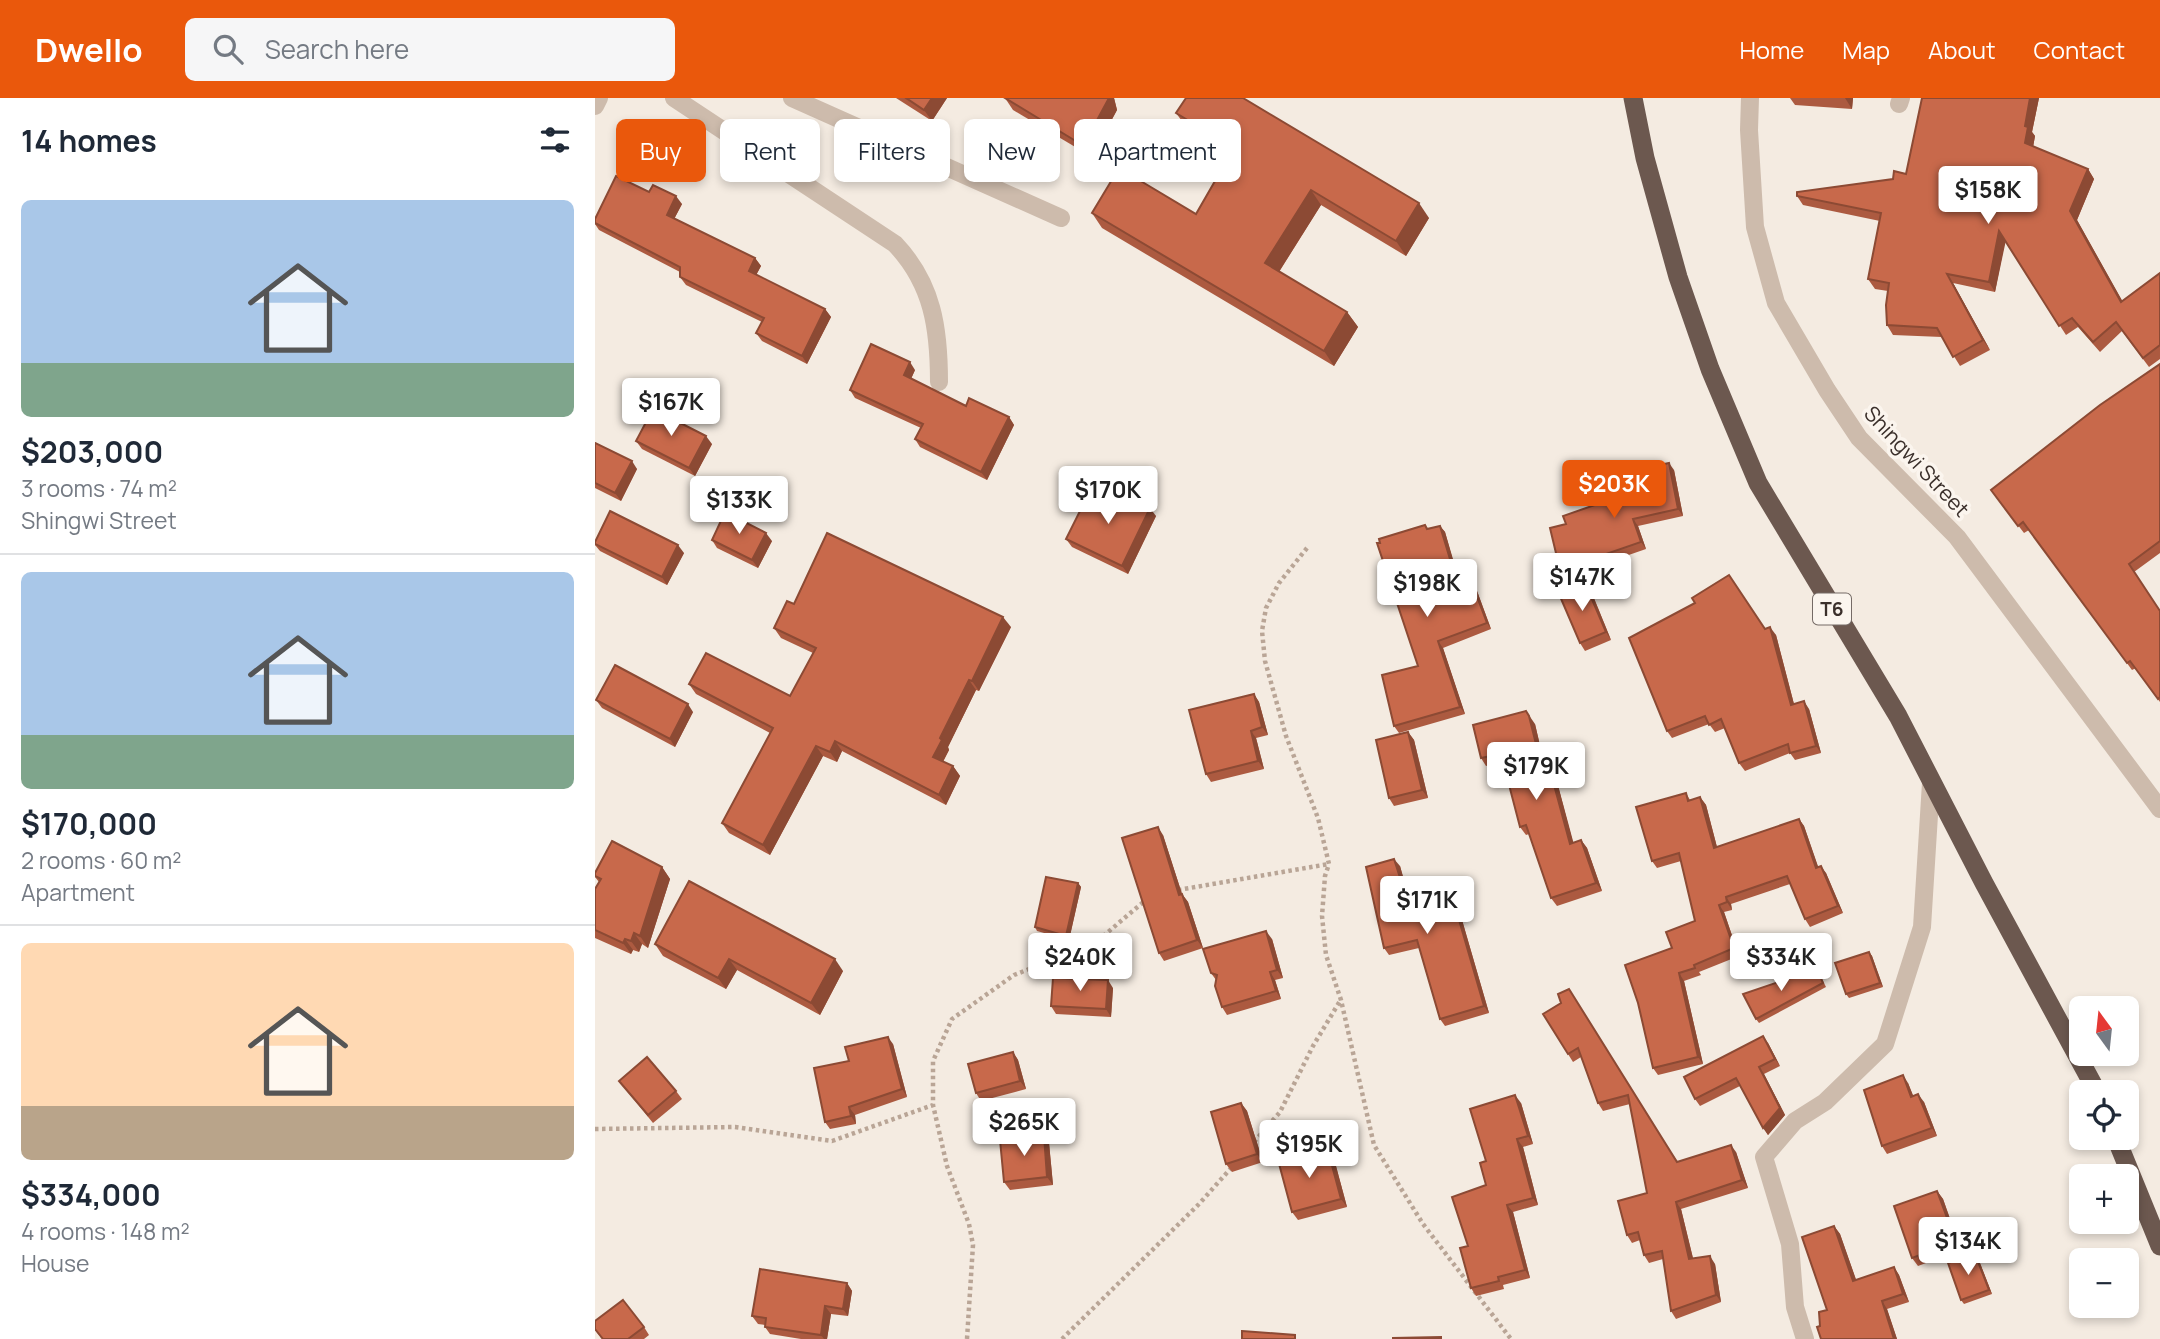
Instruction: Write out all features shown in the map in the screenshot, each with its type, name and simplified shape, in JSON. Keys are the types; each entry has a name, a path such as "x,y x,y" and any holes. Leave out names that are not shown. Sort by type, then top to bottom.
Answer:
{"highway":[{"name":"T6","path":"1633,98 1645,158 1678,276 1710,369 1758,483 1898,716 1931,783 2091,1080"},
{"path":"2121,1150 2160,1246"}],"street":[{"path":"595,106 599,98"},
{"path":"674,98 895,244 910,260 930,299 939,341 939,382"},
{"path":"792,98 1061,218"},
{"name":"Shingwi Street","path":"1749,98 1755,227 1776,303 1827,390 1859,438 1957,537 2160,809"},
{"path":"1805,1339 1795,1307 1790,1244 1764,1157 1795,1121 1825,1102 1885,1044 1922,926 1931,783"}],"path":[{"path":"1307,548 1279,583 1266,608 1262,631 1265,661 1286,736 1318,818 1329,864 1325,876 1322,916 1326,955 1341,1000 1374,1145 1423,1224 1511,1339"},
{"path":"1165,892 1329,864"},
{"path":"967,1339 973,1245 969,1224 947,1166 933,1105 933,1060 952,1019 1014,975 1095,943 1153,894"},
{"path":"1253,1143 1280,1112 1313,1046 1341,1000"},
{"path":"595,1129 735,1127 832,1141 933,1105"},
{"path":"1062,1339 1199,1204 1235,1163"}],"building":[{"path":"906,98 932,98 924,110"},
{"path":"1005,98 1109,98 1098,119 1074,119 1074,140 1060,131 1060,119 1040,119"},
{"path":"1186,98 1243,98 1419,203 1396,241 1311,190 1265,263 1347,312 1324,351 1092,213 1111,182 1142,182 1196,214 1214,182 1241,182 1241,119 1186,119 1176,113"},
{"path":"1922,98 2030,98 2025,143 2088,169 2070,211 2121,302 2160,273 2160,345 2143,358 2116,322 2093,342 2072,318 2059,326 1999,231 1989,282 1947,274 1983,340 1953,357 1937,328 1887,325 1889,283 1868,279 1881,213 1797,196 1797,192 1893,179 1894,171 1906,174"},
{"path":"616,176 616,182 628,182 649,192 653,185 676,196 667,215 755,258 749,271 825,309 802,356 756,333 764,318 680,277 680,267 595,223"},
{"path":"871,344 910,362 904,375 966,406 969,398 1009,417 981,472 915,439 923,424 850,390"},
{"path":"2160,364 2160,541 2129,564 2160,611 2158,699 2130,661 2127,663 2023,522 2018,526 1991,490 2100,405"},
{"path":"653,409 706,436 689,468 636,441"},
{"path":"595,443 632,461 615,493 595,483"},
{"path":"1669,463 1678,509 1633,519 1641,542 1560,570 1550,528 1566,524 1563,516 1641,489 1637,470"},
{"path":"1092,487 1124,502 1127,497 1150,508 1122,566 1066,539"},
{"path":"610,511 678,545 662,577 595,544"},
{"path":"725,512 766,533 752,560 712,540"},
{"path":"1425,525 1427,529 1440,526 1453,569 1465,565 1487,623 1438,641 1460,707 1394,726 1382,675 1418,666 1377,543 1380,543 1379,539"},
{"path":"827,533 1003,617 940,738 942,740 933,757 953,766 939,795 835,741 830,752 816,746 763,845 722,823 773,728 689,684 706,653 790,696 816,648 774,628 787,601 794,604"},
{"path":"1729,575 1765,629 1770,627 1791,705 1804,701 1816,746 1790,753 1788,744 1739,763 1721,719 1709,725 1705,716 1667,731 1629,638 1695,603 1692,598"},
{"path":"1585,583 1606,632 1580,643 1559,594"},
{"path":"615,665 688,704 670,739 596,700"},
{"path":"1254,694 1262,727 1251,731 1258,761 1206,774 1189,710"},
{"path":"1526,711 1543,772 1550,770 1570,844 1581,840 1596,883 1551,898 1526,825 1520,827 1501,754 1481,758 1473,725"},
{"path":"1408,732 1422,790 1389,798 1376,740"},
{"path":"1686,793 1688,801 1700,797 1714,848 1799,819 1816,868 1821,866 1838,906 1805,919 1787,876 1726,897 1727,902 1719,905 1734,948 1679,973 1698,1057 1653,1068 1638,1003 1625,965 1672,948 1666,932 1695,921 1679,853 1652,861 1636,807"},
{"path":"1158,827 1179,895 1182,894 1197,940 1159,953 1122,838"},
{"path":"612,841 662,867 640,936 634,933 631,941 625,939 623,943 595,930 595,889 601,879 595,876 595,873"},
{"path":"1394,859 1405,893 1448,882 1484,1006 1440,1019 1417,940 1384,948 1366,867"},
{"path":"1046,877 1078,883 1066,936 1035,927"},
{"path":"689,881 835,959 811,1003 729,959 718,978 655,944"},
{"path":"1266,931 1277,970 1270,972 1276,991 1222,1007 1215,986 1217,975 1211,973 1203,949"},
{"path":"1869,952 1880,983 1846,994 1835,963"},
{"path":"1817,969 1823,983 1756,1019 1743,994"},
{"path":"1053,978 1108,980 1106,1009 1051,1006"},
{"path":"1569,989 1677,1162 1731,1145 1742,1180 1676,1202 1689,1259 1710,1256 1716,1295 1671,1311 1662,1251 1644,1255 1638,1232 1627,1235 1618,1201 1647,1193 1628,1095 1598,1103 1578,1048 1568,1054 1543,1014 1561,1003 1558,994"},
{"path":"1763,1036 1775,1059 1759,1067 1780,1108 1763,1128 1736,1078 1695,1099 1684,1077"},
{"path":"888,1037 902,1089 849,1107 851,1116 825,1122 814,1068 849,1061 845,1047"},
{"path":"1013,1052 1020,1081 976,1093 968,1064"},
{"path":"647,1057 676,1091 648,1115 619,1081"},
{"path":"1903,1075 1911,1097 1918,1094 1932,1128 1882,1146 1864,1090"},
{"path":"1515,1095 1528,1136 1517,1139 1533,1198 1507,1205 1525,1270 1498,1277 1499,1281 1471,1288 1460,1248 1468,1246 1452,1197 1486,1185 1480,1163 1486,1161 1470,1109"},
{"path":"1241,1103 1257,1154 1226,1164 1211,1112"},
{"path":"1044,1135 1047,1177 1004,1182 1000,1140"},
{"path":"1327,1147 1341,1199 1292,1212 1278,1160"},
{"path":"1937,1191 1956,1242 1912,1258 1894,1206"},
{"path":"1834,1226 1853,1281 1894,1267 1903,1294 1882,1301 1894,1339 1821,1339 1817,1327 1820,1326 1819,1312 1827,1310 1802,1237"},
{"path":"1975,1254 1989,1290 1961,1300 1948,1263"},
{"path":"760,1269 847,1283 843,1309 825,1306 821,1335 765,1327 766,1318 752,1316"},
{"path":"623,1300 644,1327 628,1339 603,1339 595,1329 595,1321"},
{"path":"1242,1331 1295,1335 1295,1339 1242,1339"},
{"path":"1393,1338 1441,1339 1393,1339"}]}
